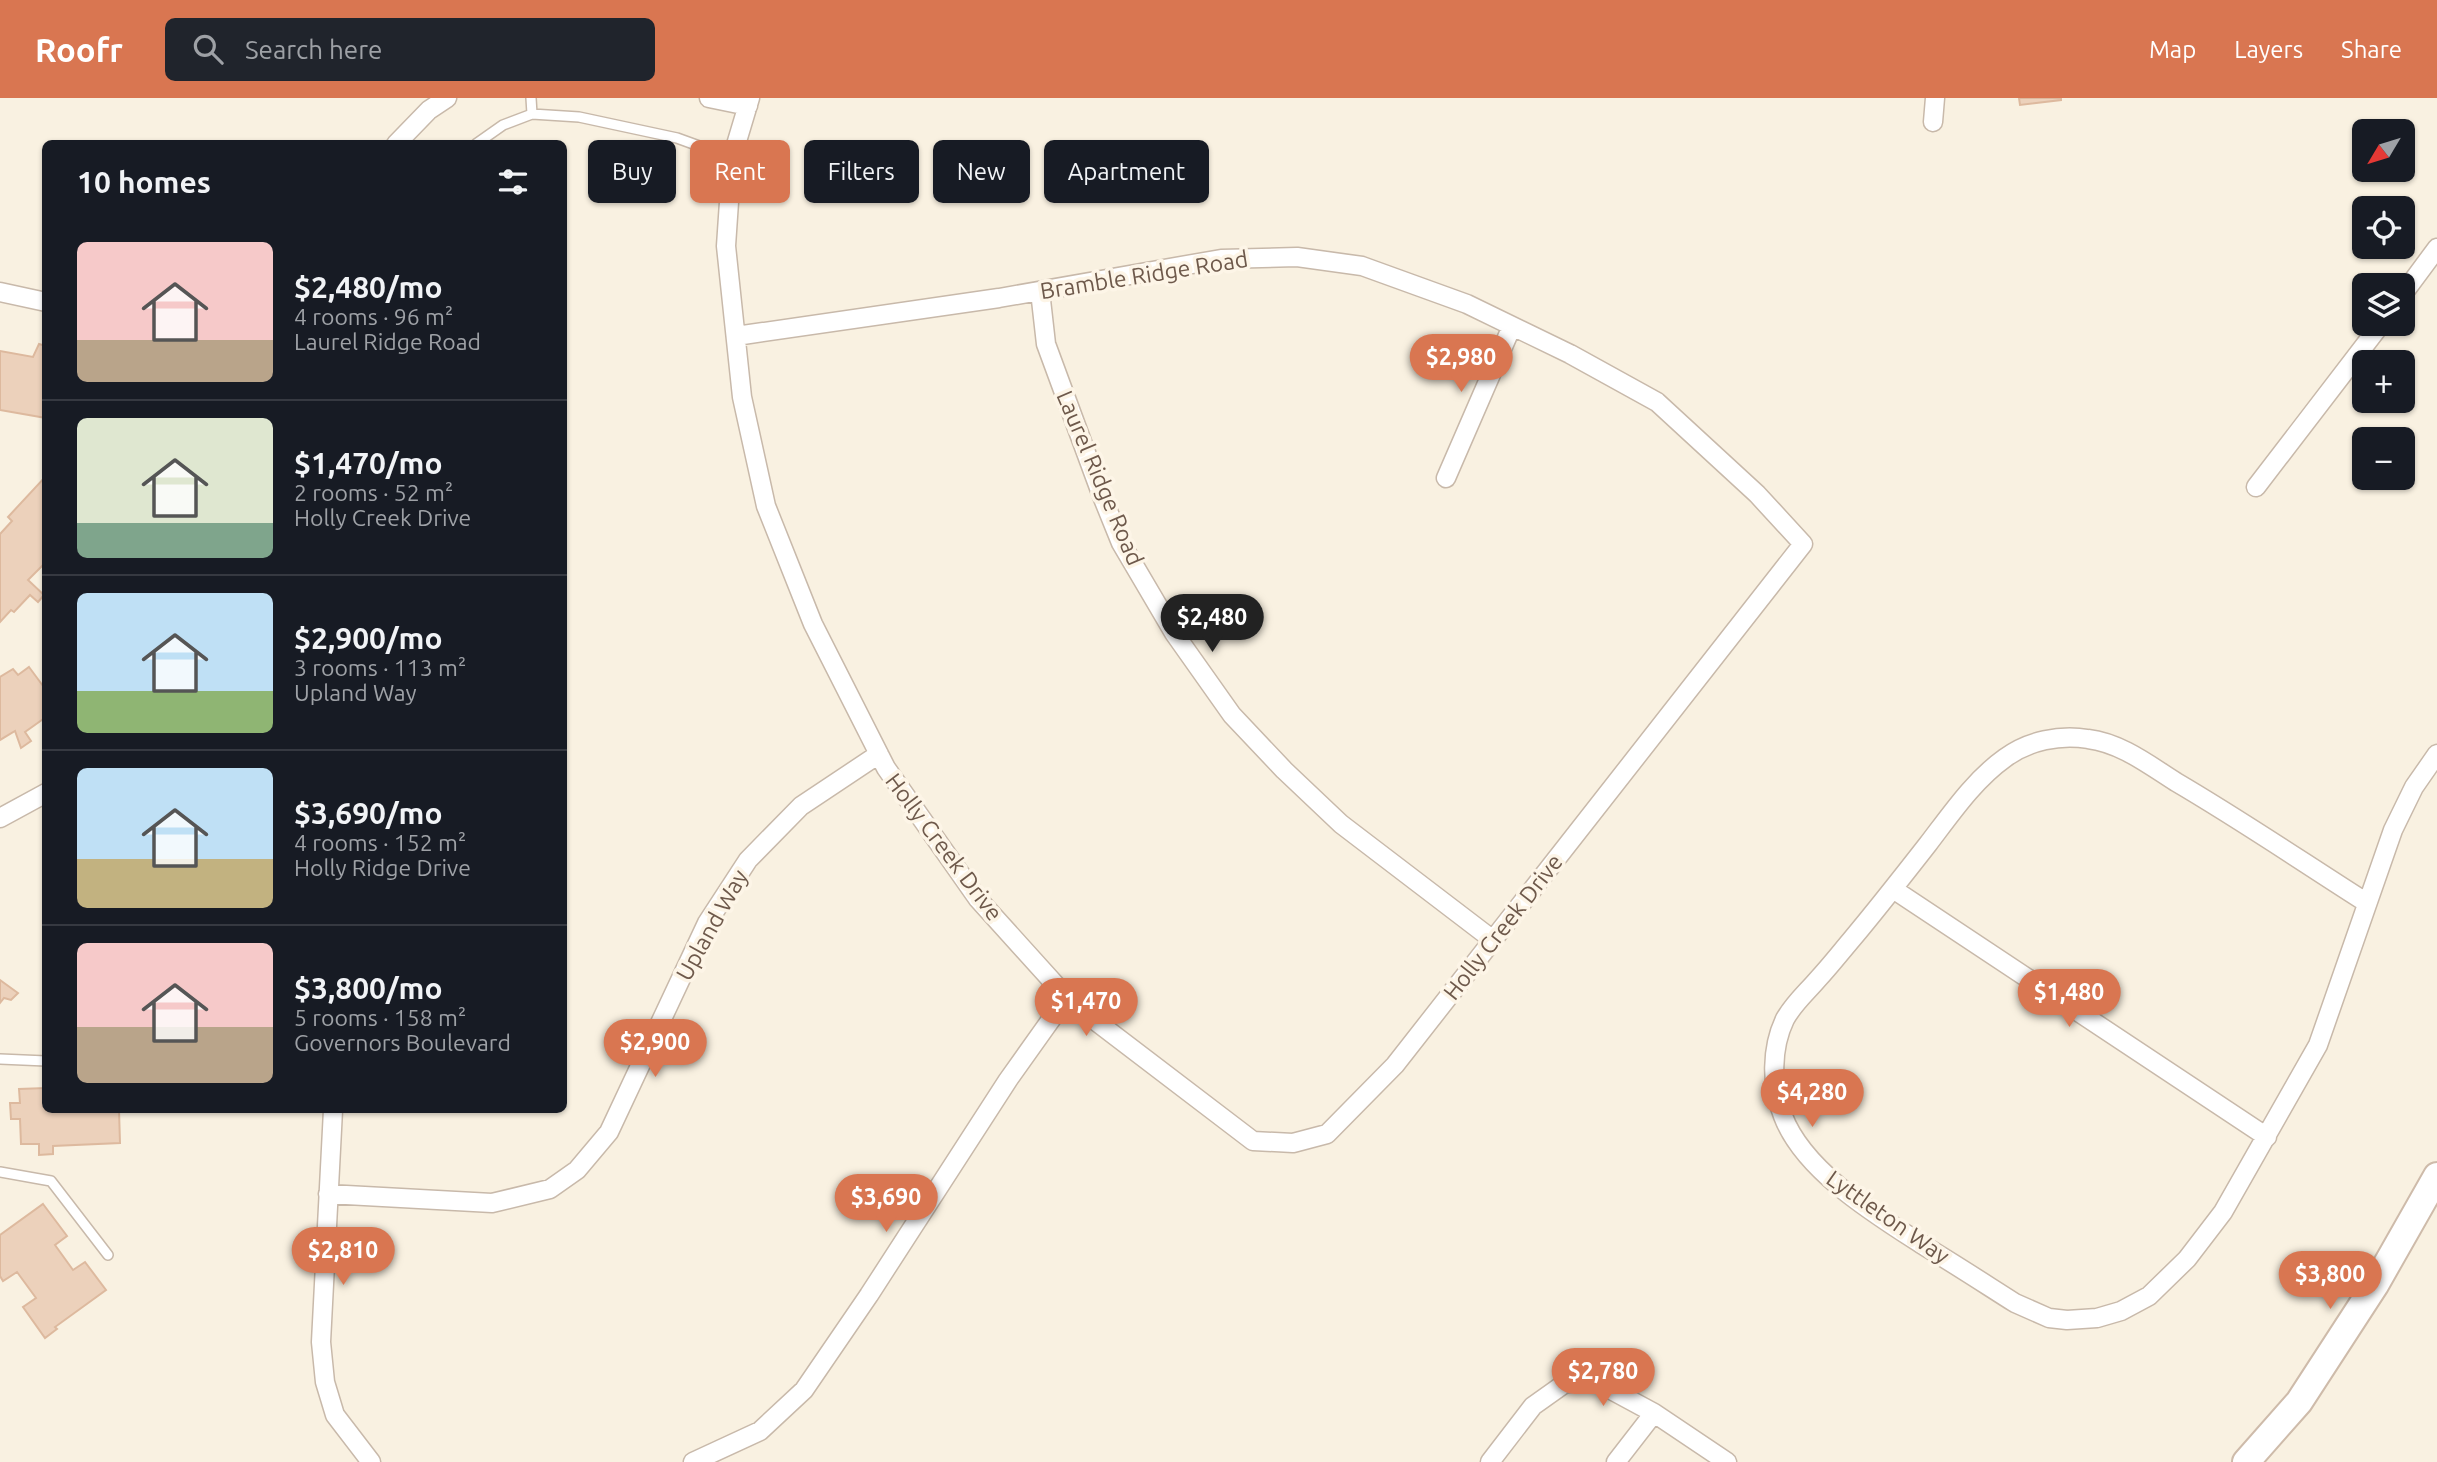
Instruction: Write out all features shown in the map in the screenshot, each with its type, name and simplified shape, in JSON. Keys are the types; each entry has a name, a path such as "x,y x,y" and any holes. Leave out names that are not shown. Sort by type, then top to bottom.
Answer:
{"street":[{"path":"400,140 429,110 447,98"},
{"path":"709,98 749,102"},
{"path":"1933,122 1935,98"},
{"name":"Holly Creek Drive","path":"738,140 749,102"},
{"name":"Holly Creek Drive","path":"729,203 726,246 742,397 766,506 815,628 886,768 978,899 1067,997 1253,1141 1293,1143 1327,1133 1395,1065 1803,544"},
{"path":"2415,278 2437,248"},
{"name":"Bramble Ridge Road","path":"736,336 1040,290 1221,259 1297,257 1362,265 1468,304 1657,402 1757,494 1803,544"},
{"name":"Laurel Ridge Road","path":"1040,290 1046,344 1102,496 1121,543 1181,643 1232,715 1284,770 1341,824 1493,940"},
{"path":"0,292 42,301"},
{"path":"1446,478 1512,326"},
{"path":"2256,487 2372,336"},
{"name":"Lyttleton Way","path":"2367,904 2206,800 2110,744 2068,737 2025,746 2007,756 1987,773 1957,806 1893,889 1817,981 1798,999 1785,1020 1777,1042 1774,1071 1776,1092 1783,1116 1792,1135 1829,1179 1887,1222 2015,1303 2038,1314 2067,1320 2098,1318 2121,1311 2148,1296 2188,1259 2223,1212 2267,1137 2318,1045 2398,818 2437,754"},
{"name":"Upland Way","path":"328,1194 492,1203 550,1189 577,1170 610,1132 707,923 748,860 801,806 879,754"},
{"path":"0,818 42,795"},
{"path":"1893,889 2267,1137"},
{"path":"693,1462 760,1431 804,1390 870,1296 1008,1080 1067,997"},
{"path":"333,1113 321,1342 325,1382 335,1415 371,1462"},
{"path":"2246,1462 2299,1402 2375,1284 2437,1176"},
{"path":"1490,1462 1533,1406 1564,1384 1591,1380 1654,1413 1727,1462"},
{"path":"1616,1462 1654,1413"}],"lane":[{"path":"531,98 531,114"},
{"path":"482,140 503,125 531,114 579,117 690,143"},
{"path":"0,1059 42,1061"},
{"path":"0,1172 51,1181 108,1255"}],"building":[{"path":"2019,98 2061,98 2061,100 2020,105"},
{"path":"39,344 42,345 42,417 0,410 0,351 33,357"},
{"path":"42,480 42,566 28,580 42,593 42,597 38,602 30,595 0,622 0,534 12,521 8,517"},
{"path":"29,667 42,685 42,720 25,732 31,741 21,748 15,731 0,740 0,677 13,669 18,675"},
{"path":"0,980 18,993 11,1000 4,998 0,1003"},
{"path":"42,1088 42,1113 119,1113 120,1143 53,1146 53,1154 39,1155 39,1144 21,1144 20,1119 11,1119 10,1103 20,1103 19,1089"},
{"path":"43,1204 67,1236 55,1245 73,1270 85,1262 106,1290 55,1327 57,1329 45,1338 23,1307 36,1298 17,1272 3,1281 0,1276 0,1235"}]}
